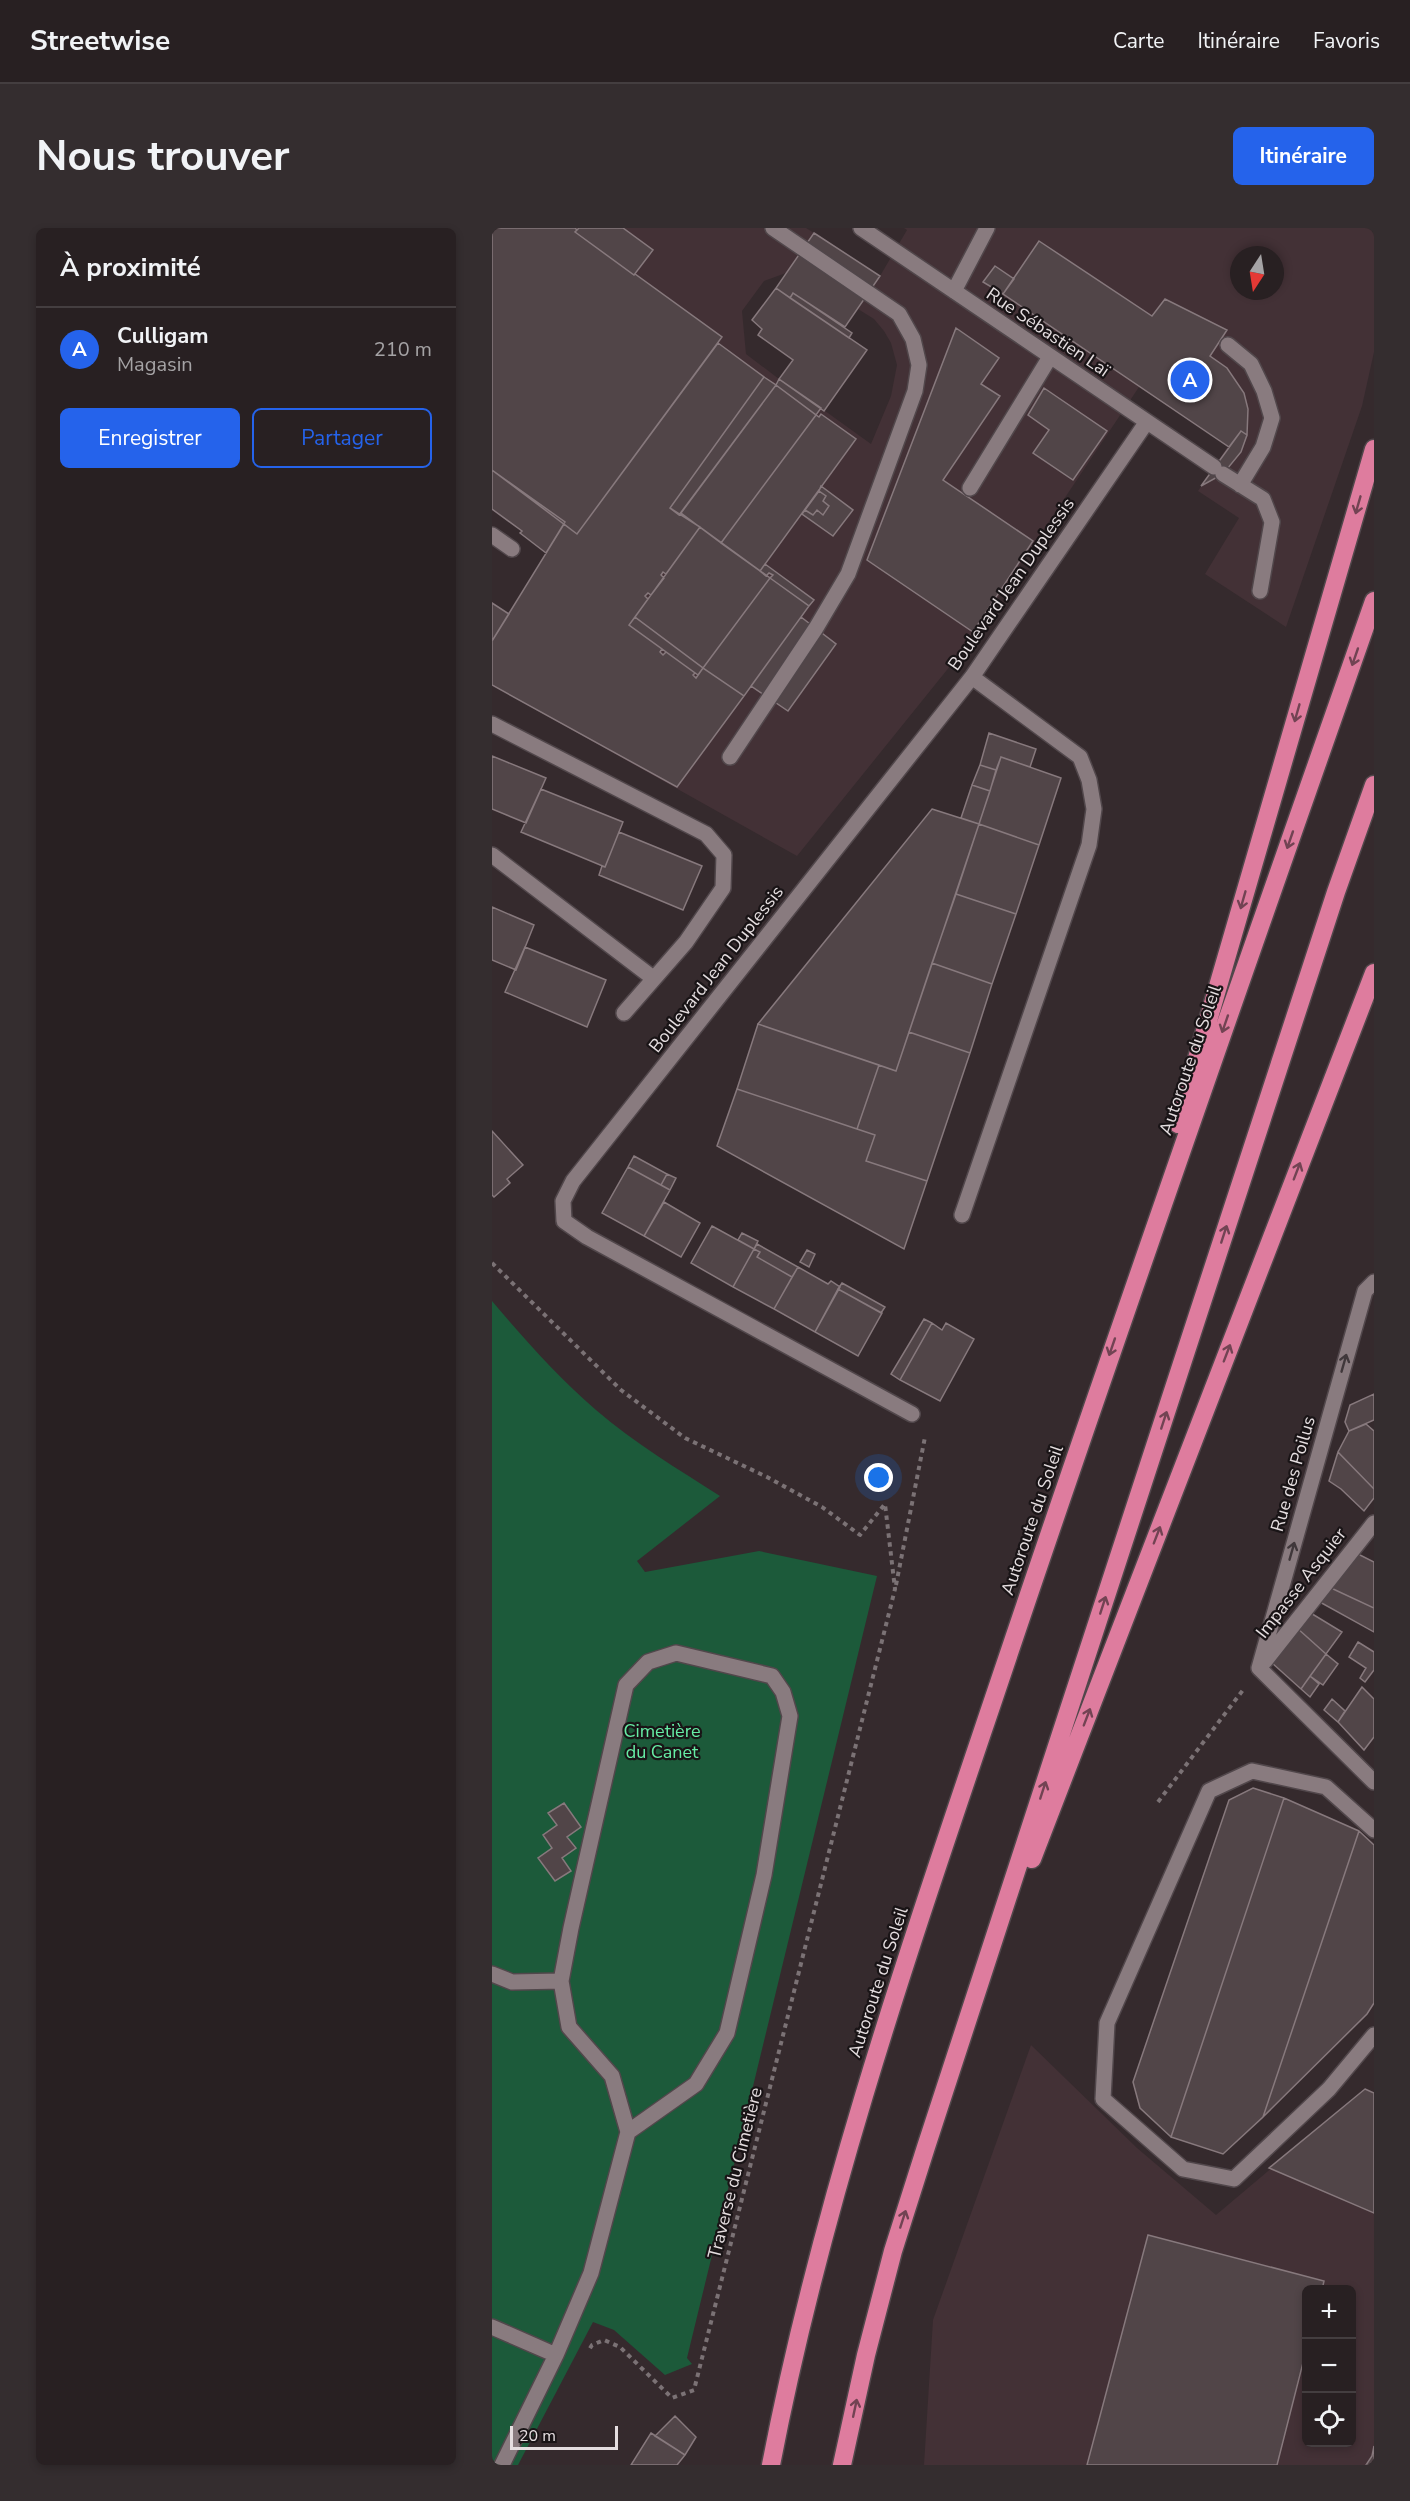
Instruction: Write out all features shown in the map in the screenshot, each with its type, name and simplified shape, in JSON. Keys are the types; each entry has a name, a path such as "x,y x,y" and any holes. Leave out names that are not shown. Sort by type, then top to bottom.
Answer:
{"highway":[{"path":"1122,1318 1374,449"},
{"name":"Autoroute du Soleil","path":"771,2465 790,2371 819,2259 851,2140 894,2000 1122,1318 1374,601"},
{"path":"842,2465 866,2355 893,2252 1329,915 1374,785"},
{"path":"953,2066 1374,973"},
{"path":"1353,1026 1374,985"}],"street":[{"path":"730,758 816,628 848,574 915,392 919,365 913,339 899,314 773,228"},
{"name":"Rue Sébastien Laï","path":"861,228 1146,423 1263,499 1272,522 1260,591"},
{"path":"954,291 987,228"},
{"path":"1228,345 1251,364 1264,391 1272,418 1263,447 1240,485"},
{"path":"970,488 1050,357"},
{"name":"Boulevard Jean Duplessis","path":"912,1414 587,1237 564,1221 563,1201 573,1181 972,677 1146,423"},
{"path":"492,535 512,549"},
{"path":"962,1215 1089,846 1094,809 1089,780 1080,757 972,677"},
{"path":"492,724 706,834 724,855 723,888 686,942 624,1013"},
{"path":"492,855 653,978"},
{"name":"Rue des Poilus","path":"1259,1668 1369,1287"},
{"name":"Impasse Asquier","path":"1259,1668 1374,1523"},
{"path":"502,2465 556,2355 591,2273 628,2132 612,2076 568,2027 561,1981 626,1685 648,1662 676,1653 771,1676 783,1692 790,1716 764,1875 727,2033 696,2084 628,2132"},
{"path":"1259,1668 1374,1782"},
{"path":"1374,1830 1326,1787 1252,1771 1209,1791 1107,2023 1104,2099 1183,2169 1234,2179 1329,2089 1374,2035"},
{"path":"492,1974 512,1982 561,1981"},
{"path":"492,2327 556,2355"}],"path":[{"path":"492,1263 621,1390 685,1438 767,1477 822,1507 860,1535 885,1504 895,1589"},
{"path":"895,1589 927,1427 912,1414"},
{"name":"Traverse du Cimetière","path":"587,2355 592,2345 604,2340 620,2347 672,2398 694,2390 895,1589"},
{"path":"1158,1802 1259,1668"}],"shaded area":[{"path":"492,228 806,228 814,233 786,273 764,281 742,311 746,354 779,379 681,513 700,527 635,617 703,667 760,571 816,415 821,408 871,444 891,396 897,365 891,343 884,331 874,319 858,309 907,230 904,228 1374,228 1374,352 1362,406 1286,627 1205,574 1239,518 1198,491 1228,446 1139,387 963,650 797,856 492,685 492,641 565,523"},
{"path":"1031,2045 1137,2148 1216,2215 1365,2089 1374,2093 1374,2465 924,2465 933,2320"}],"green space":[{"name":"Cimetière du Canet","path":"492,1301 542,1357 596,1410 641,1445 720,1496 637,1561 645,1572 759,1551 877,1576 687,2358 692,2364 665,2375 614,2330 593,2322 518,2465 492,2465"}],"building":[{"path":"492,228 575,228 577,230 575,232 722,337 577,534 492,470"},
{"path":"579,228 623,228 653,250 634,275 575,232"},
{"path":"814,233 880,276 845,327 793,293 790,298 776,288"},
{"path":"1039,241 1152,316 1165,299 1227,330 1210,356 1227,368 1244,393 1248,409 1247,435 1241,431 1229,447 1003,294"},
{"path":"995,266 1014,279 1003,294 983,282"},
{"path":"776,288 867,350 824,411 779,379 793,360 758,335 762,329 752,320"},
{"path":"793,293 852,333 849,338 790,298"},
{"path":"956,328 999,358 981,384 1000,396 943,480 1033,541 973,632 867,560"},
{"path":"718,343 764,377 670,508 700,527 666,574 663,572 661,575 664,578 651,595 648,593 645,596 648,599 629,625 662,649 660,652 663,655 666,652 695,673 693,675 696,678 703,668 744,696 677,787 492,685 492,641 564,524 577,534"},
{"path":"764,377 776,385 679,515 670,508"},
{"path":"779,379 821,408 816,415 776,385"},
{"path":"776,385 816,415 721,543 681,513"},
{"path":"1044,388 1107,431 1073,480 1033,453 1049,430 1028,415"},
{"path":"821,414 856,439 760,571 721,543 816,415 819,417"},
{"path":"1241,431 1247,435 1241,452 1223,474 1201,486"},
{"path":"492,470 565,522 546,553 520,533 522,531 492,509"},
{"path":"821,486 853,510 833,536 802,514 805,510 813,515 817,510 823,515 829,506 823,501 826,496 819,491"},
{"path":"819,491 826,496 823,501 829,506 823,515 817,510 813,515 805,510"},
{"path":"700,527 770,578 703,668 635,617"},
{"path":"765,564 814,600 809,606 770,578 773,575 769,573 766,576 760,571"},
{"path":"770,578 809,606 744,696 703,668"},
{"path":"492,603 509,614 492,641"},
{"path":"635,617 703,668 698,675 629,625"},
{"path":"801,617 836,644 788,711 751,686"},
{"path":"989,733 1036,749 1030,767 1001,757 996,770 980,765"},
{"path":"492,756 546,778 526,823 492,809"},
{"path":"1001,757 1061,778 1039,845 979,824"},
{"path":"980,765 996,770 990,791 972,785"},
{"path":"972,785 990,791 979,824 961,818"},
{"path":"541,789 623,822 605,867 521,832"},
{"path":"932,809 979,824 896,1071 758,1024"},
{"path":"979,824 1039,845 1016,914 956,894"},
{"path":"619,832 702,866 683,910 599,875 602,866 605,867"},
{"path":"956,894 1016,914 992,984 932,963"},
{"path":"492,907 534,925 516,970 492,960"},
{"path":"525,947 606,980 587,1027 505,992"},
{"path":"932,963 992,984 970,1053 909,1032"},
{"path":"758,1024 879,1065 857,1129 737,1089"},
{"path":"909,1032 970,1053 927,1181 866,1161 875,1135 857,1129 879,1065 896,1071"},
{"path":"737,1089 875,1135 866,1161 927,1181 904,1249 717,1146"},
{"path":"492,1131 523,1165 507,1179 510,1183 494,1197 492,1195"},
{"path":"634,1156 667,1174 661,1185 628,1167"},
{"path":"628,1167 670,1190 644,1236 602,1213"},
{"path":"667,1174 676,1178 670,1190 661,1185"},
{"path":"664,1202 700,1223 681,1257 644,1236"},
{"path":"712,1226 754,1249 733,1287 691,1263"},
{"path":"742,1233 758,1241 754,1249 738,1240"},
{"path":"757,1244 798,1267 792,1277 757,1257 760,1252 754,1249"},
{"path":"754,1249 760,1252 757,1257 792,1277 774,1309 733,1287"},
{"path":"807,1250 815,1254 809,1267 800,1262"},
{"path":"798,1267 828,1284 831,1281 840,1287 815,1332 774,1309"},
{"path":"842,1283 885,1307 881,1313 838,1289"},
{"path":"838,1289 882,1313 858,1356 815,1332"},
{"path":"924,1319 932,1323 900,1380 891,1374"},
{"path":"932,1323 942,1330 946,1323 974,1339 940,1401 900,1380"},
{"path":"1374,1394 1374,1420 1349,1431 1345,1422 1350,1405"},
{"path":"1366,1424 1374,1431 1374,1489 1338,1452 1349,1431"},
{"path":"1338,1452 1374,1489 1374,1498 1364,1511 1329,1481"},
{"path":"1358,1554 1374,1562 1374,1608 1331,1588"},
{"path":"1331,1588 1374,1608 1374,1632 1318,1601"},
{"path":"1309,1612 1342,1632 1326,1654 1297,1628"},
{"path":"1297,1628 1326,1654 1301,1689 1272,1663"},
{"path":"1358,1642 1374,1652 1374,1670 1365,1682 1360,1678 1366,1668 1349,1657"},
{"path":"1326,1654 1338,1664 1323,1685 1310,1676"},
{"path":"1310,1676 1319,1684 1310,1697 1301,1689"},
{"path":"1362,1687 1374,1699 1374,1737 1364,1750 1338,1722"},
{"path":"1332,1699 1345,1711 1338,1722 1324,1710"},
{"path":"1253,1788 1284,1798 1171,2137 1140,2108 1133,2082 1229,1800"},
{"path":"1284,1798 1359,1831 1263,2117 1223,2154 1171,2137"},
{"path":"564,1803 581,1827 567,1837 576,1848 562,1858 571,1871 555,1881 538,1858 552,1848 543,1835 557,1825 548,1813"},
{"path":"1359,1831 1374,1845 1374,2003 1367,2014 1263,2117"},
{"path":"1365,2089 1374,2093 1374,2213 1269,2168"},
{"path":"1148,2235 1324,2281 1323,2285 1302,2285 1302,2367 1277,2465 1087,2465"},
{"path":"675,2416 696,2437 685,2455 655,2436"},
{"path":"651,2433 685,2455 677,2465 631,2465"},
{"path":"1374,2446 1374,2465 1366,2465 1372,2456"}],"place":[{"name":"Culligam","path":"1190,380"}]}
